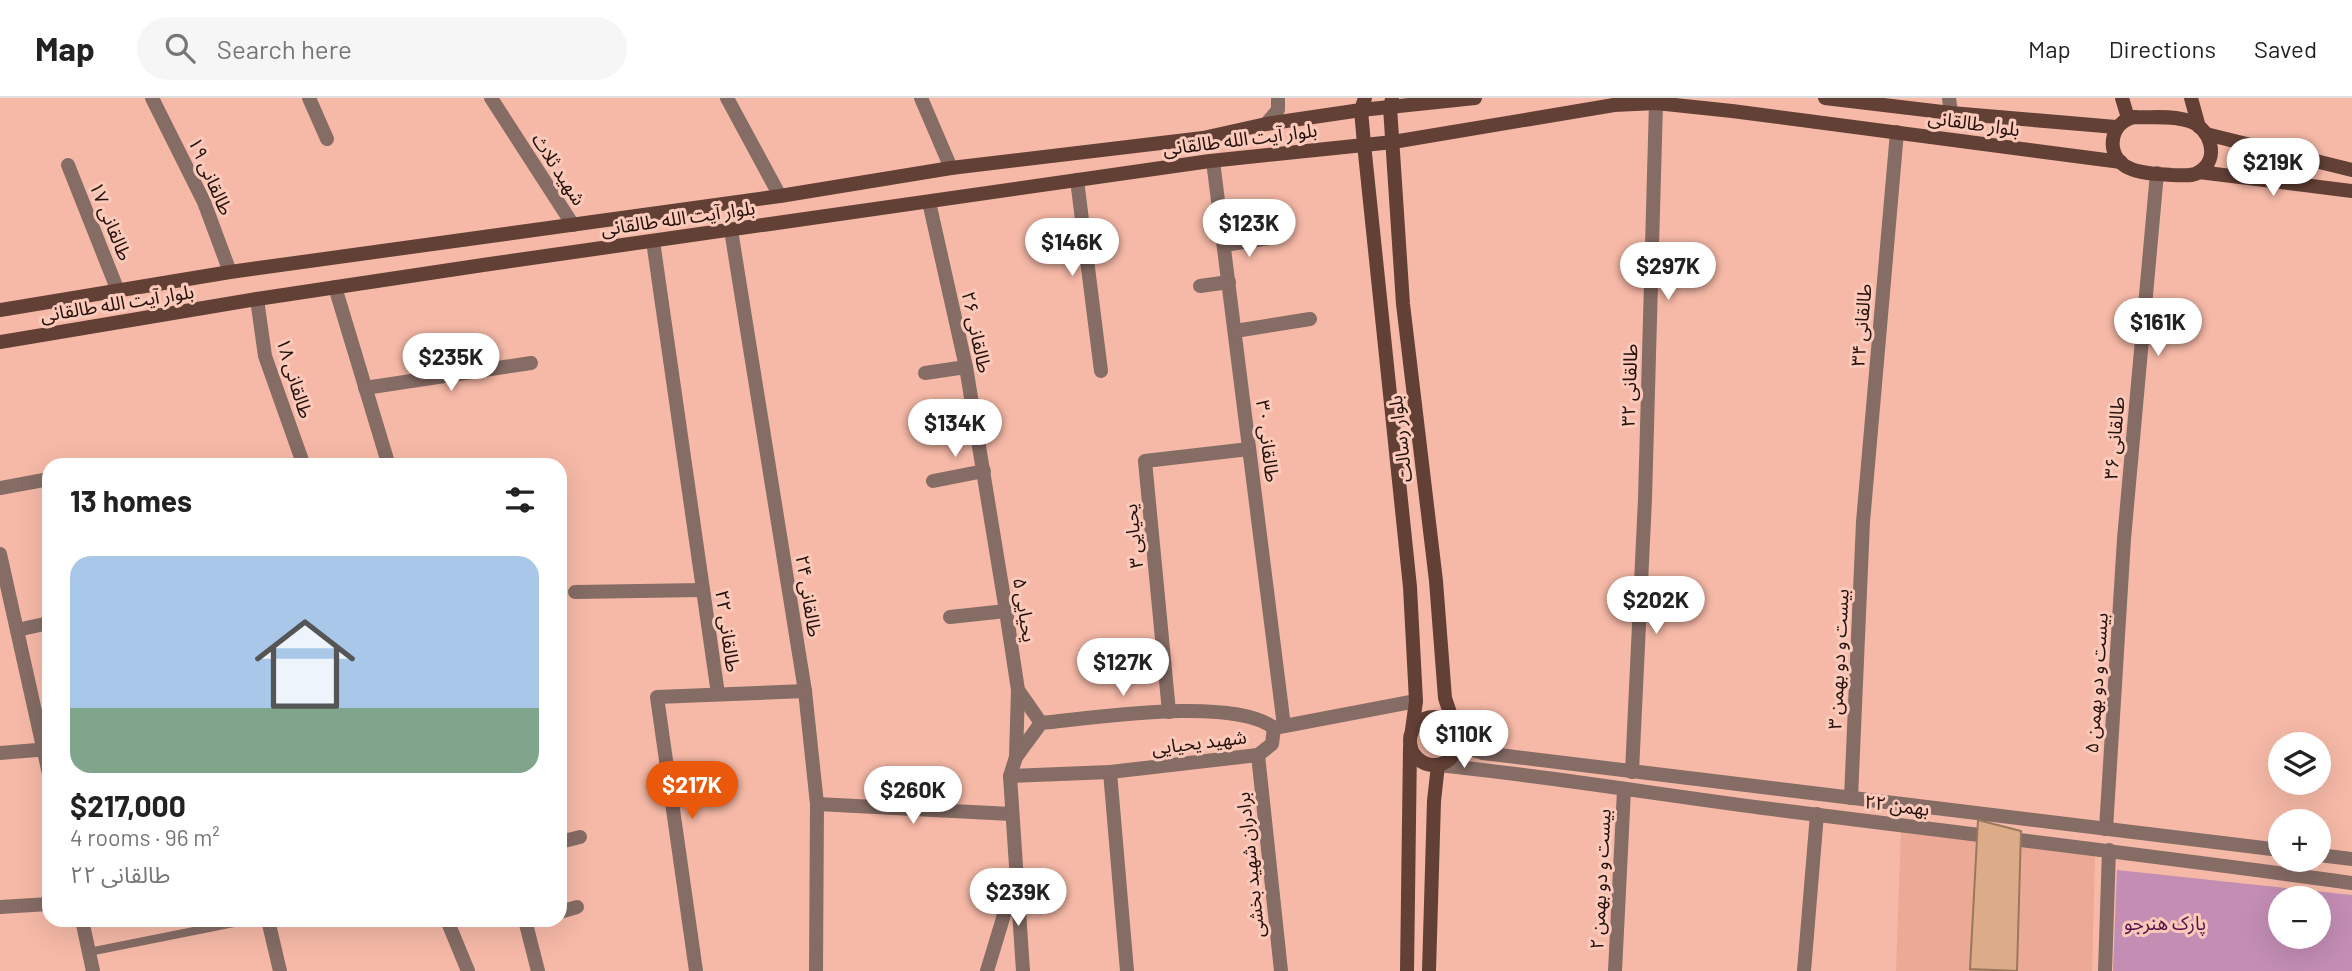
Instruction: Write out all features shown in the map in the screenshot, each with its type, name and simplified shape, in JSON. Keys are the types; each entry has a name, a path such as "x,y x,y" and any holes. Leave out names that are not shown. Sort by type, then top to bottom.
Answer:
{"main road":[{"name":"بلوار طالقانی","path":"1825,98 1950,106 2116,127"},
{"path":"2122,98 2128,118"},
{"path":"2191,98 2211,143 2207,164 2199,172"},
{"path":"1363,104 1464,99"},
{"name":"بلوار رسالت","path":"1391,103 1403,304 1436,581 1445,698 1457,735"},
{"name":"بلوار طالقانی","path":"1364,144 1393,142 1614,105 1656,103 2120,162"},
{"name":"بلوار آیت الله طالقانی","path":"0,310 230,272 780,196 951,168 1203,138 1363,104"},
{"name":"بلوار رسالت","path":"1363,104 1364,144 1410,587 1416,701 1412,730"},
{"path":"2352,170 2203,130 2190,121 2177,119 2128,118 2116,127 2113,149 2120,162 2128,168 2187,175 2199,172 2352,191"},
{"name":"بلوار آیت الله طالقانی","path":"0,342 257,299 578,251 1145,170 1364,144"},
{"path":"1141,147 1145,170"},
{"path":"573,225 578,251"},
{"path":"1407,971 1410,747 1412,730 1423,718 1438,716 1452,724 1457,735 1455,753 1438,765 1424,763 1410,747"},
{"path":"1430,971 1434,801 1438,765"}],"street":[{"name":"طالقانی ۱۹","path":"152,98 204,202 230,272"},
{"path":"309,98 327,139"},
{"name":"شهید ثلاث","path":"491,98 573,225"},
{"path":"727,98 780,196"},
{"path":"921,98 951,168"},
{"path":"1266,124 1278,110 1278,98"},
{"name":"طالقانی ۳۲","path":"1632,772 1644,499 1656,103"},
{"name":"طالقانی ۳۴","path":"1863,522 1897,132"},
{"name":"طالقانی ۳۰","path":"1213,161 1250,449 1279,727"},
{"name":"طالقانی ۱۷","path":"68,165 118,291"},
{"name":"طالقانی ۳۶","path":"2124,539 2157,173"},
{"path":"1077,180 1101,371"},
{"name":"طالقانی ۲۶","path":"929,202 966,367 984,471"},
{"name":"طالقانی ۲۴","path":"731,230 805,691 817,804 816,971"},
{"path":"1224,245 1269,238"},
{"name":"طالقانی ۲۲","path":"653,241 718,694 657,697 696,971"},
{"path":"1200,286 1229,282"},
{"path":"335,287 387,458"},
{"name":"طالقانی ۱۸","path":"257,299 265,356 300,458"},
{"path":"1235,331 1310,319"},
{"path":"365,387 531,363"},
{"path":"925,373 966,367"},
{"name":"یحیایی ۳","path":"1170,712 1145,461 1250,449"},
{"path":"933,481 984,471"},
{"name":"یحیایی ۵","path":"984,471 1018,690 1016,757"},
{"path":"0,488 42,480"},
{"name":"بیست و دو بهمن ۳","path":"1851,798 1863,522"},
{"name":"بیست و دو بهمن ۵","path":"2106,829 2124,539"},
{"path":"0,554 4,592 17,630 42,733"},
{"path":"575,592 703,590"},
{"path":"950,617 1006,611"},
{"path":"17,630 42,625"},
{"path":"1018,690 1041,723"},
{"path":"718,694 805,691"},
{"path":"1023,971 1010,776 1016,757 1041,723 1170,712 1223,712 1265,721 1279,727 1416,701"},
{"name":"شهید یحیایی","path":"1010,776 1110,772 1258,755 1272,744 1279,727"},
{"name":"۲۲ بهمن","path":"1457,735 1468,748 1483,753 2268,849"},
{"path":"0,753 42,750"},
{"name":"برادران شهید بخشی","path":"1258,755 1281,971"},
{"name":"۲۲ بهمن","path":"1438,765 1532,774 1624,790 2352,883"},
{"path":"1110,772 1127,971"},
{"name":"بیست و دو بهمن ۲","path":"1615,971 1624,790"},
{"path":"817,804 1011,814"},
{"path":"1804,971 1817,814"},
{"path":"567,840 580,837"},
{"path":"2105,971 2109,850"},
{"path":"2331,856 2352,859"},
{"path":"987,971 1016,875"},
{"path":"0,907 42,904"},
{"path":"567,910 577,907"},
{"path":"84,927 93,971"},
{"path":"270,927 280,971"},
{"path":"450,927 468,971"},
{"path":"528,927 538,971"}],"lane":[{"path":"89,952 214,927"}],"shaded area":[{"path":"1901,830 2095,856 2092,971 1896,971"}],"green space":[{"name":"پارک هنرجو","path":"2117,870 2268,886 2268,949 2331,949 2331,893 2352,895 2352,971 2113,971"}],"building":[{"path":"1978,820 2021,831 2017,971 1970,969"}]}
